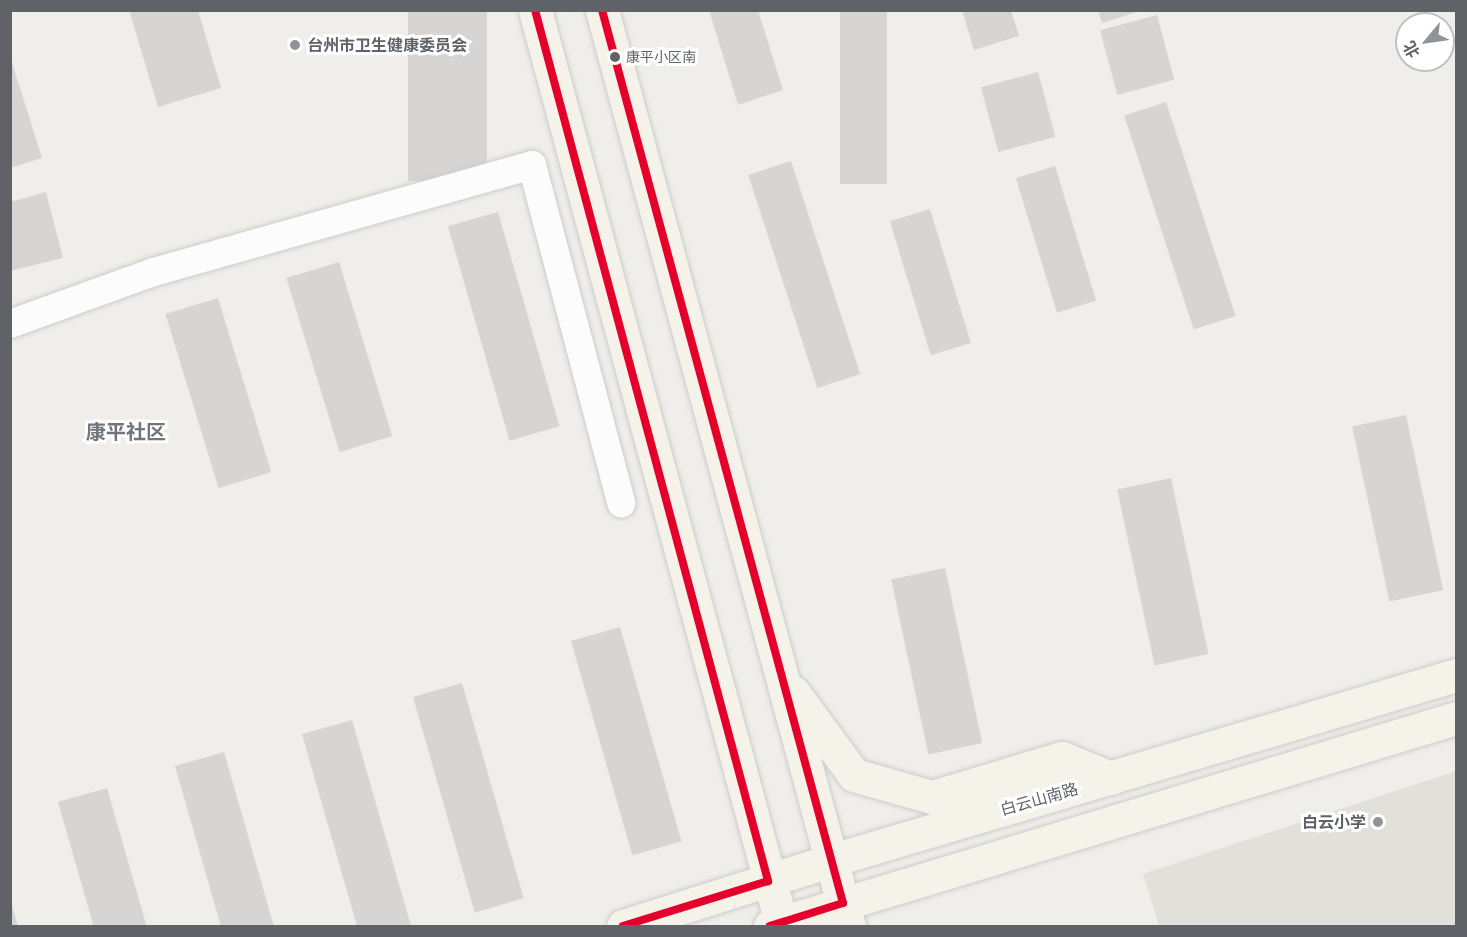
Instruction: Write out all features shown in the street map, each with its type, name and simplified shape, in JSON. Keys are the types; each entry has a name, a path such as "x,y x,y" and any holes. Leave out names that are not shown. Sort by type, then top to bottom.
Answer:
{"main road":[{"path":"535,10 768,881 777,925 846,915 1456,718"},
{"path":"602,10 846,915"},
{"name":"白云山南路","path":"623,927 832,860 1456,675"},
{"path":"780,676 854,775 932,797 1062,758 1111,777"}],"lane":[{"path":"10,324 154,272 532,165 621,503"}],"shaded area":[{"name":"白云小学","path":"1456,771 1456,926 1159,926 1143,874"}],"building":[{"path":"129,10 198,10 221,88 158,107"},
{"path":"408,10 487,10 487,181 408,181"},
{"path":"709,10 758,10 783,90 738,105"},
{"path":"840,10 887,10 887,184 840,184"},
{"path":"962,10 1011,10 1019,36 974,50"},
{"path":"1098,10 1139,10 1140,11 1102,23"},
{"path":"1157,15 1174,80 1117,95 1100,30"},
{"path":"10,56 42,158 10,168"},
{"path":"1038,72 1055,137 998,152 981,87"},
{"path":"1166,102 1236,316 1194,330 1124,116"},
{"path":"791,161 860,374 817,388 748,175"},
{"path":"1055,166 1096,301 1057,313 1016,178"},
{"path":"46,192 63,258 10,271 10,202"},
{"path":"930,209 971,343 931,355 890,221"},
{"path":"498,212 559,426 509,441 448,226"},
{"path":"339,262 392,436 340,452 286,278"},
{"path":"218,298 271,472 219,488 165,314"},
{"path":"1406,415 1443,590 1389,602 1352,426"},
{"path":"1171,478 1208,654 1155,666 1117,489"},
{"path":"945,568 982,743 928,755 891,579"},
{"path":"620,627 681,841 632,855 571,641"},
{"path":"462,683 524,898 475,912 413,697"},
{"path":"352,720 411,926 357,926 302,734"},
{"path":"224,752 274,926 221,926 175,766"},
{"path":"107,788 147,926 94,926 58,802"},
{"path":"11,902 18,926 10,926"}],"transit line":[{"path":"535,10 768,881 623,926"},
{"path":"602,10 843,903 770,926"}],"place":[{"name":"台州市卫生健康委员会","path":"295,45"},
{"name":"康平小区南","path":"615,57"},
{"name":"白云小学","path":"1378,822"}],"district":[{"name":"康平社区","path":"126,431"}]}
